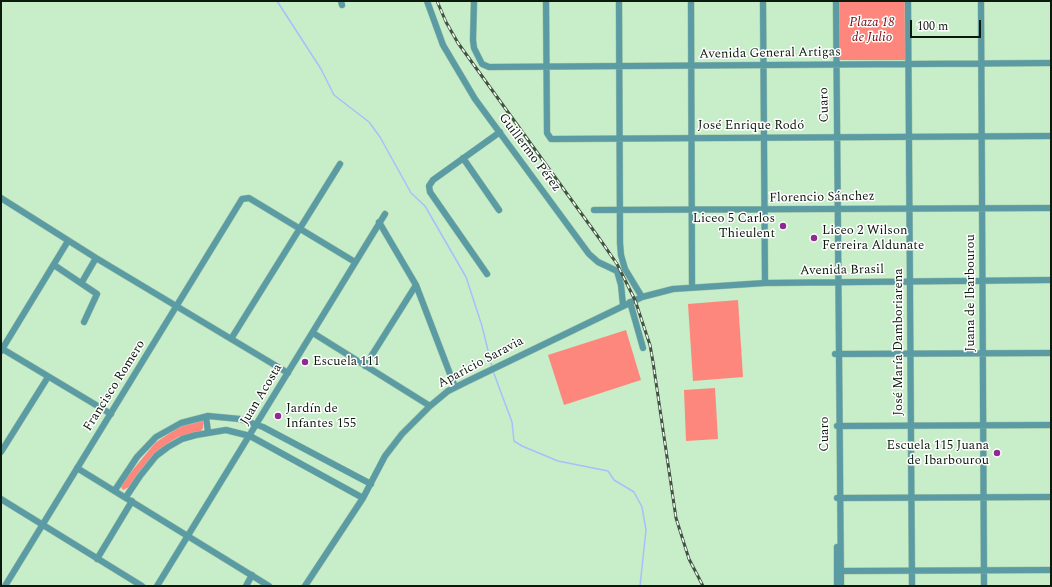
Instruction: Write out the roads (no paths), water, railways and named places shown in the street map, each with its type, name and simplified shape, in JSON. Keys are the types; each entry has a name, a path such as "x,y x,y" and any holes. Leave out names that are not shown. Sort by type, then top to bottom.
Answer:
{"street":[{"name":"Guillermo Pérez","path":"427,1 443,45 475,99 589,254 598,262 617,271 621,285 623,305"},
{"name":"Avenida General Artigas","path":"474,1 474,48 482,64 489,67 1051,63"},
{"path":"546,1 546,67"},
{"path":"619,1 621,255 625,269 642,297"},
{"path":"691,1 692,287"},
{"path":"763,1 765,283"},
{"name":"Cuaro","path":"836,1 838,282 835,286 839,571 837,586"},
{"name":"José María Damboriarena","path":"908,1 912,586"},
{"name":"Juana de Ibarbourou","path":"981,1 984,586"},
{"name":"José Enrique Rodó","path":"546,67 548,136 554,139 1051,136"},
{"path":"487,274 430,192 429,186 433,180 500,132"},
{"path":"463,158 498,210"},
{"path":"231,340 340,164"},
{"path":"1,198 68,241 288,373"},
{"name":"Francisco Romero","path":"5,586 244,198 249,198 299,228"},
{"name":"Florencio Sánchez","path":"594,210 1051,208"},
{"name":"Juan Acosta","path":"157,586 385,214"},
{"path":"379,222 416,285 454,387"},
{"path":"299,228 355,262"},
{"path":"68,241 2,349 110,414"},
{"path":"82,282 96,258"},
{"path":"54,264 82,282 97,294 84,322"},
{"name":"Avenida Brasil","path":"632,301 673,289 765,283 1051,280"},
{"path":"365,366 416,285"},
{"path":"632,301 643,348"},
{"name":"Aparicio Saravia","path":"306,586 363,498 393,445 430,406 454,387 632,301"},
{"path":"313,333 430,406"},
{"path":"837,354 1051,353"},
{"path":"1,452 48,377"},
{"path":"206,417 208,432"},
{"path":"115,490 138,457 156,437 181,422 206,417 230,417 257,425 371,484"},
{"path":"838,426 1051,425"},
{"path":"126,497 140,476 168,447 182,439 208,432 233,430 250,436 363,498"},
{"path":"77,468 269,586"},
{"path":"838,498 1051,497"},
{"path":"1,499 142,586"},
{"path":"98,559 132,501"},
{"path":"839,571 1051,570"},
{"name":"Cuaro","path":"839,571 842,586"},
{"path":"246,586 252,576"}],"waterway":[{"path":"277,1 321,69 334,95 369,122 380,137 411,193 425,206 466,277 482,326 492,367"},
{"path":"493,371 512,422 514,441 522,446 558,461 608,471 614,480 634,492 642,507 646,530 640,586"}],"railway":[{"path":"437,1 446,22 458,43 617,264 635,300 650,345 676,518 689,559 703,586"}],"place":[{"name":"Liceo 5 Carlos Thieulent","path":"783,226"},
{"name":"Liceo 2 Wilson Ferreira Aldunate","path":"814,238"},
{"name":"Escuela 111","path":"305,362"},
{"name":"Jardín de Infantes 155","path":"278,416"},
{"name":"Escuela 115 Juana de Ibarbourou","path":"997,453"}],"park label":[{"name":"Plaza 18 de Julio","path":"872,30"}]}
